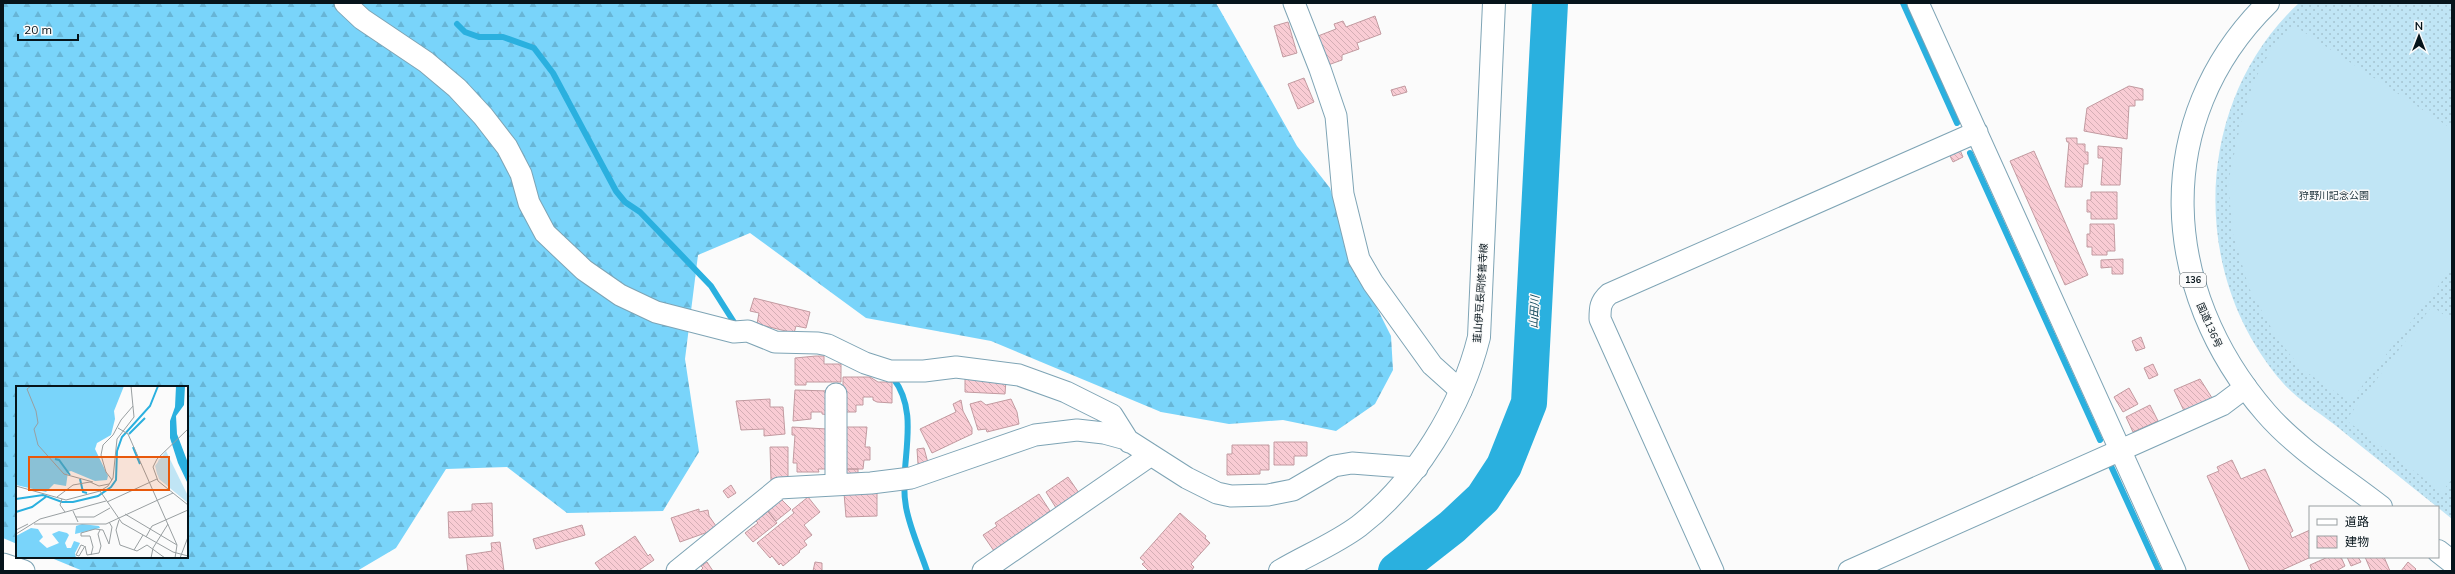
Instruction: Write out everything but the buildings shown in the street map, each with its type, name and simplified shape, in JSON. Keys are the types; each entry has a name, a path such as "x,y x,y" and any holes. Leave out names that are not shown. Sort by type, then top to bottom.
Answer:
{"main road":[{"name":"韮山伊豆長岡修善寺線","path":"1280,571 1358,526 1390,498 1417,468 1462,391 1472,364 1479,337 1494,3"},
{"name":"国道136号","path":"2268,3 2249,23 2220,65 2200,103 2189,137 2183,180 2184,230 2197,296 2218,345 2246,387 2267,414 2305,448 2380,506"},
{"path":"2439,552 2452,562"}],"street":[{"path":"345,3 362,19 426,62 457,88 484,116 507,147 521,174 529,203 544,232 584,270 620,295 656,312 738,331 774,342 818,343 828,345 865,363 890,371 924,371 956,367 1019,375 1066,392 1112,415 1129,442"},
{"path":"1294,3 1320,69 1336,116 1343,194 1359,259 1373,283 1432,365 1462,391"},
{"path":"1918,3 2174,571"},
{"path":"1713,571 1600,319 1600,307 1603,299 1609,294 1977,132"},
{"path":"1849,571 2222,405 2246,387"},
{"path":"836,394 836,485"},
{"path":"677,571 779,488 871,483 904,478 1035,435 1077,430 1104,433 1129,442 1187,478 1217,493 1231,496 1268,495 1293,490 1334,466 1352,463 1417,468"},
{"path":"983,571 1151,455"},
{"path":"3,564 24,571"}],"green space":[{"path":"3,3 1216,3 1297,146 1330,188 1349,252 1391,336 1393,370 1375,404 1336,431 1283,420 1229,424 1161,412 991,341 866,318 750,233 698,255 685,359 699,452 663,511 567,513 507,467 446,469 396,548 357,571 83,571 51,558 188,558 188,386 16,386 16,544 3,538"},
{"name":"狩野川記念公園","path":"2299,3 2452,3 2452,519 2439,509 2439,506 2436,506 2335,425 2301,400 2283,383 2252,340 2231,292 2218,241 2216,189 2222,138 2238,89 2264,43"},
{"name":"狩野川記念公園","path":"2293,25 2452,129 2452,268 2350,402 2302,369 2278,340 2249,288 2233,234 2228,183 2241,122 2255,79 2272,48"},
{"path":"2432,306 2452,321 2452,479 2442,492 2346,420"}],"waterway":[{"name":"山田川","path":"1396,571 1452,527 1483,498 1504,466 1529,403 1550,3"},
{"path":"1903,3 1957,123"},
{"path":"457,24 465,32 479,37 503,37 534,48 553,73 616,191 625,202 640,212 711,286 737,327"},
{"path":"1970,153 2100,440"},
{"path":"893,378 902,392 908,424 904,491 906,507 927,571"},
{"path":"2111,466 2159,571"}]}
